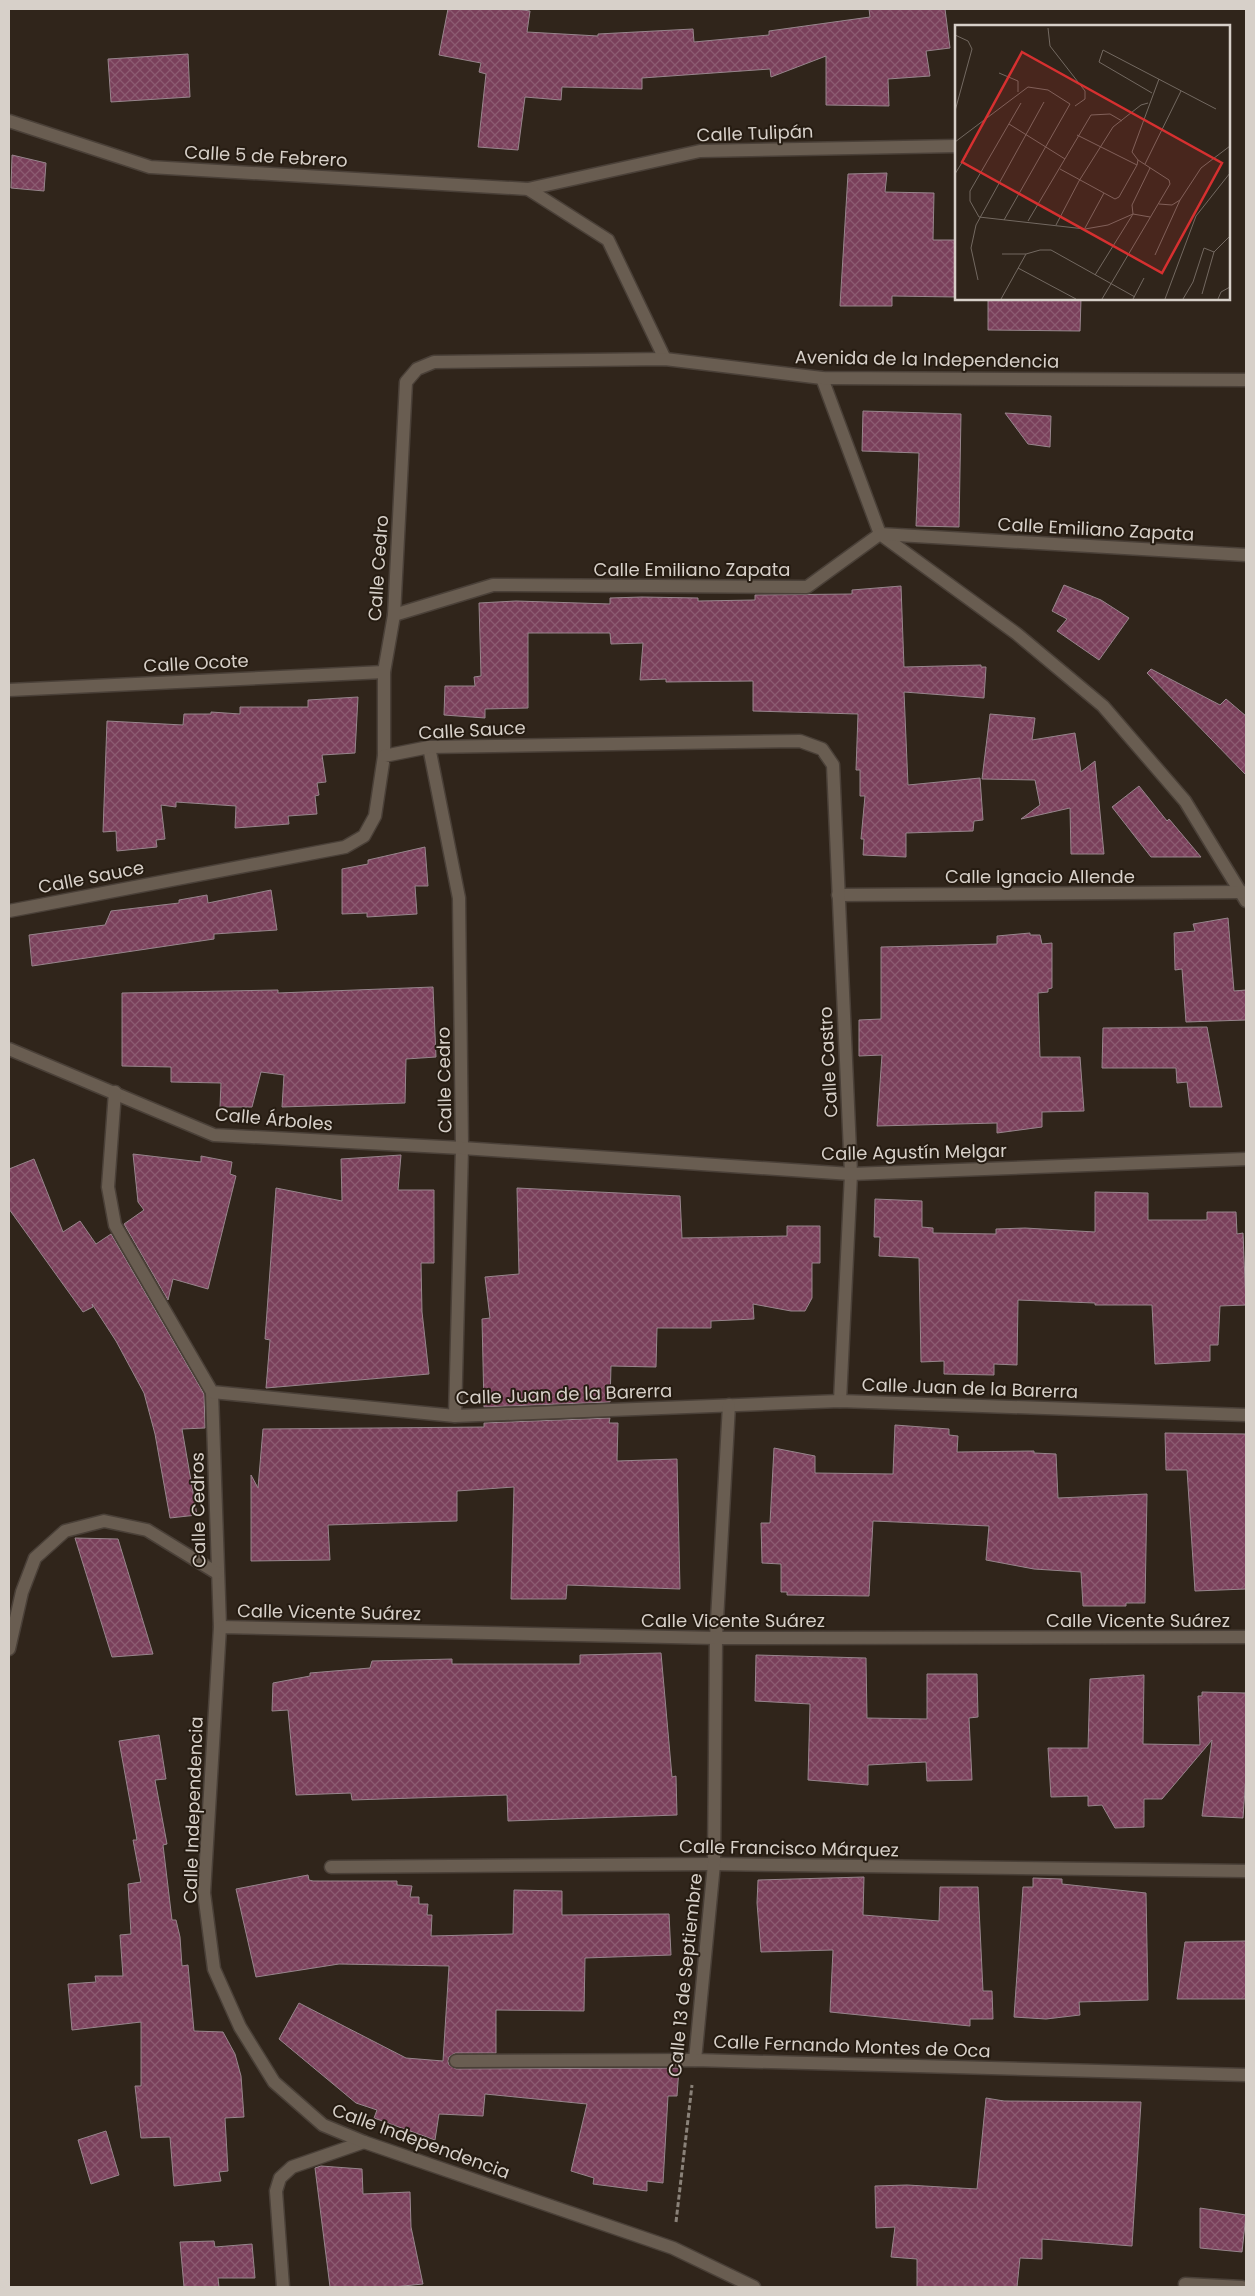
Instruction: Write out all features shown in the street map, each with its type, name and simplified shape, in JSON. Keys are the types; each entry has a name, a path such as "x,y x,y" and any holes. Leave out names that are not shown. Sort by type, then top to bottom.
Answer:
{"street":[{"name":"Calle 5 de Febrero","path":"9,121 150,167 528,189"},
{"name":"Calle Tulipán","path":"528,189 700,151 955,146"},
{"path":"528,189 608,240 665,359"},
{"name":"Avenida de la Independencia","path":"406,382 417,369 434,362 665,359 822,378 1246,380"},
{"path":"822,378 880,534 1017,634 1103,706 1185,801 1244,897"},
{"name":"Calle Cedro","path":"384,756 384,672 394,615 406,382"},
{"name":"Calle Emiliano Zapata","path":"394,615 493,585 807,587 880,534 1246,555"},
{"name":"Calle Ocote","path":"9,690 384,672"},
{"name":"Calle Sauce","path":"9,911 345,847 364,836 375,816 384,756 429,747 800,741"},
{"name":"Calle Castro","path":"800,741 822,749 833,765 851,1174 840,1401"},
{"name":"Calle Cedro","path":"429,747 458,898 462,1148 455,1416"},
{"name":"Calle Ignacio Allende","path":"838,895 1244,897"},
{"name":"Calle Árboles","path":"9,1049 214,1135 462,1148"},
{"path":"115,1092 108,1187 114,1225 212,1392"},
{"name":"Calle Agustín Melgar","path":"462,1148 851,1174 1246,1159"},
{"name":"Calle Juan de la Barerra","path":"212,1392 455,1416 840,1401 1246,1415"},
{"name":"Calle Cedros","path":"212,1392 220,1627"},
{"name":"Calle 13 de Septiembre","path":"695,2060 714,1864 716,1638 729,1405"},
{"path":"9,1649 22,1592 35,1558 65,1531 104,1521 147,1530 217,1573"},
{"name":"Calle Vicente Suárez","path":"220,1627 716,1638 1246,1637"},
{"name":"Calle Independencia","path":"220,1627 204,1893 214,1970 240,2027 274,2082 323,2125 364,2142 673,2248 754,2287"},
{"name":"Calle Francisco Márquez","path":"331,1867 714,1864 1246,1871"},
{"name":"Calle Fernando Montes de Oca","path":"456,2060 695,2060 1246,2074"},
{"path":"283,2287 276,2191 280,2178 292,2167 364,2142"},
{"path":"1185,2284 1242,2287"}],"path":[{"name":"Calle 13 de Septiembre","path":"673,2248 695,2060"}],"building":[{"path":"448,9 516,9 530,11 527,32 598,36 598,34 693,29 694,42 769,35 769,31 870,17 869,9 945,9 950,48 926,51 930,76 888,79 889,106 826,105 826,56 771,77 770,69 642,78 642,89 562,87 561,100 525,97 518,150 478,147 486,74 479,72 481,63 439,55"},
{"path":"188,54 190,97 111,102 108,59"},
{"path":"12,155 46,163 44,191 11,188"},
{"path":"887,173 885,192 934,193 933,240 955,240 955,297 892,296 892,306 840,306 848,174"},
{"path":"988,300 1081,300 1080,331 988,330"},
{"path":"863,411 961,414 959,527 916,526 919,453 862,451"},
{"path":"1005,413 1051,416 1050,447 1028,444"},
{"path":"1064,585 1101,600 1129,618 1099,660 1057,631 1067,619 1052,611"},
{"path":"901,586 904,667 981,665 981,667 986,667 984,698 904,692 908,785 980,778 983,820 974,821 973,831 906,833 906,857 863,855 864,839 861,839 865,796 860,796 860,770 856,770 858,714 753,711 753,681 666,682 666,679 640,680 643,643 611,644 610,633 528,633 528,708 485,709 485,718 444,715 445,686 475,686 474,677 481,676 479,603 516,601 610,604 610,598 642,597 698,598 698,601 755,600 755,595 852,594 852,590"},
{"path":"1151,669 1220,705 1226,699 1246,716 1246,775 1147,673"},
{"path":"358,697 355,753 322,755 326,782 317,783 319,795 315,796 317,814 288,816 289,824 235,828 236,806 176,802 176,807 161,805 165,839 156,840 157,847 117,851 116,831 103,832 107,721 183,725 184,714 211,714 211,712 240,714 240,707 308,707 308,700"},
{"path":"990,714 1035,718 1032,740 1075,733 1081,772 1095,761 1104,854 1071,854 1070,808 1021,819 1040,805 1035,780 982,779"},
{"path":"1139,786 1167,821 1169,819 1201,857 1151,857 1112,807"},
{"path":"425,847 428,886 415,886 417,914 367,917 367,913 342,914 342,869 368,864 368,860"},
{"path":"271,890 277,930 214,934 214,939 32,966 29,935 105,925 111,911 179,903 179,900 207,895 208,903"},
{"path":"1228,918 1234,991 1246,990 1246,1020 1186,1022 1182,969 1175,970 1174,933 1195,931 1193,924"},
{"path":"1030,933 1030,935 1040,935 1042,944 1052,943 1052,988 1048,989 1048,992 1038,993 1040,1057 1080,1057 1084,1111 1042,1112 1042,1127 997,1133 997,1123 877,1126 882,1055 859,1056 859,1020 881,1019 881,947 997,944 997,936"},
{"path":"433,987 436,1057 406,1059 405,1103 282,1107 284,1075 261,1072 252,1107 220,1107 221,1083 171,1082 171,1067 122,1066 122,993 278,990 278,993"},
{"path":"1207,1027 1222,1107 1190,1107 1187,1082 1177,1083 1176,1068 1102,1068 1103,1028"},
{"path":"133,1154 201,1162 201,1156 232,1162 230,1174 236,1176 208,1289 173,1279 168,1300 124,1224 144,1210 138,1202"},
{"path":"401,1155 398,1190 434,1190 434,1263 421,1263 422,1312 429,1374 266,1388 270,1340 265,1339 276,1188 342,1201 341,1159"},
{"path":"34,1159 63,1232 80,1221 96,1244 111,1234 204,1394 205,1428 182,1429 197,1515 170,1518 155,1434 144,1393 116,1341 92,1304 93,1307 83,1312 9,1209 9,1169"},
{"path":"517,1188 680,1196 682,1238 787,1236 787,1226 820,1226 820,1263 812,1263 812,1298 805,1311 791,1311 753,1304 754,1319 711,1321 711,1328 657,1328 656,1367 611,1366 610,1402 484,1407 482,1319 490,1318 485,1277 519,1274"},
{"path":"1095,1192 1148,1193 1148,1220 1207,1220 1207,1212 1236,1212 1237,1234 1243,1233 1246,1305 1220,1306 1218,1345 1210,1345 1210,1361 1155,1364 1152,1305 1095,1305 1095,1303 1018,1300 1017,1365 994,1364 994,1375 944,1374 944,1361 921,1362 919,1258 879,1256 880,1237 874,1237 875,1199 922,1201 922,1227 933,1228 933,1233 996,1234 996,1229 1025,1228 1095,1232"},
{"path":"610,1418 609,1423 618,1423 617,1461 677,1459 680,1589 567,1585 566,1599 511,1599 514,1487 457,1491 457,1521 328,1525 330,1560 251,1561 251,1475 258,1488 263,1429 484,1427 484,1423"},
{"path":"895,1425 949,1429 949,1435 958,1436 957,1452 1034,1451 1034,1453 1056,1454 1058,1498 1147,1494 1145,1603 1126,1603 1126,1606 1083,1606 1081,1572 1034,1569 986,1560 989,1526 873,1521 869,1596 787,1595 787,1592 781,1592 781,1564 762,1563 761,1523 770,1523 774,1448 815,1456 815,1473 893,1474"},
{"path":"1165,1433 1246,1434 1246,1589 1195,1591 1187,1470 1166,1470"},
{"path":"75,1538 118,1539 153,1654 112,1657"},
{"path":"661,1653 672,1777 676,1776 677,1815 508,1821 507,1795 352,1800 351,1793 296,1795 288,1710 272,1711 273,1683 310,1676 310,1673 370,1668 372,1661 452,1659 452,1664 580,1664 580,1655"},
{"path":"756,1655 866,1658 867,1718 927,1719 927,1674 977,1674 978,1717 969,1718 972,1780 927,1781 926,1762 868,1765 868,1785 808,1780 810,1704 755,1701"},
{"path":"1144,1675 1143,1744 1200,1745 1198,1696 1202,1696 1202,1692 1246,1693 1246,1775 1243,1818 1202,1816 1212,1740 1162,1799 1144,1799 1144,1827 1115,1828 1102,1805 1088,1806 1088,1796 1051,1797 1048,1748 1088,1748 1090,1679"},
{"path":"159,1735 166,1779 155,1780 167,1844 163,1845 172,1920 176,1920 180,1937 182,1966 188,1965 194,2031 223,2032 235,2054 241,2076 244,2117 225,2118 228,2171 219,2172 221,2181 174,2186 170,2137 141,2138 135,2086 141,2086 141,2022 72,2030 68,1984 96,1982 95,1976 123,1976 120,1935 131,1934 128,1884 141,1882 133,1840 137,1840 119,1741"},
{"path":"308,1875 309,1880 313,1881 397,1881 397,1885 412,1886 410,1897 419,1897 419,1904 428,1904 427,1915 432,1915 431,1936 513,1934 514,1890 562,1891 562,1915 669,1914 671,1955 585,1958 584,2011 496,2010 496,2053 455,2053 449,2057 448,2061 449,2065 456,2069 679,2068 677,2096 668,2096 663,2183 647,2181 647,2191 593,2184 594,2178 571,2171 587,2104 485,2094 483,2116 439,2114 435,2140 374,2118 377,2110 356,2103 279,2039 299,2003 406,2058 443,2061 449,1966 339,1964 256,1977 236,1889"},
{"path":"864,1877 863,1915 939,1921 940,1887 978,1887 983,1991 992,1991 993,2019 970,2019 970,2026 830,2012 833,1950 761,1952 757,1903 758,1880"},
{"path":"1033,1878 1062,1879 1062,1884 1146,1893 1148,2000 1079,2002 1080,2015 1046,2019 1014,2017 1023,1887 1033,1887"},
{"path":"1246,1941 1246,1999 1177,1999 1185,1942"},
{"path":"986,2098 1004,2101 1141,2102 1132,2246 1042,2239 1042,2259 1020,2258 1017,2287 917,2287 917,2259 891,2257 895,2227 876,2228 875,2186 907,2185 977,2189"},
{"path":"106,2131 119,2175 91,2184 78,2140"},
{"path":"321,2166 362,2169 363,2194 410,2192 411,2227 423,2284 393,2287 330,2287 315,2168"},
{"path":"1200,2208 1246,2215 1242,2252 1200,2248"},
{"path":"214,2241 215,2247 252,2244 255,2278 218,2278 219,2287 184,2287 180,2242"}]}
